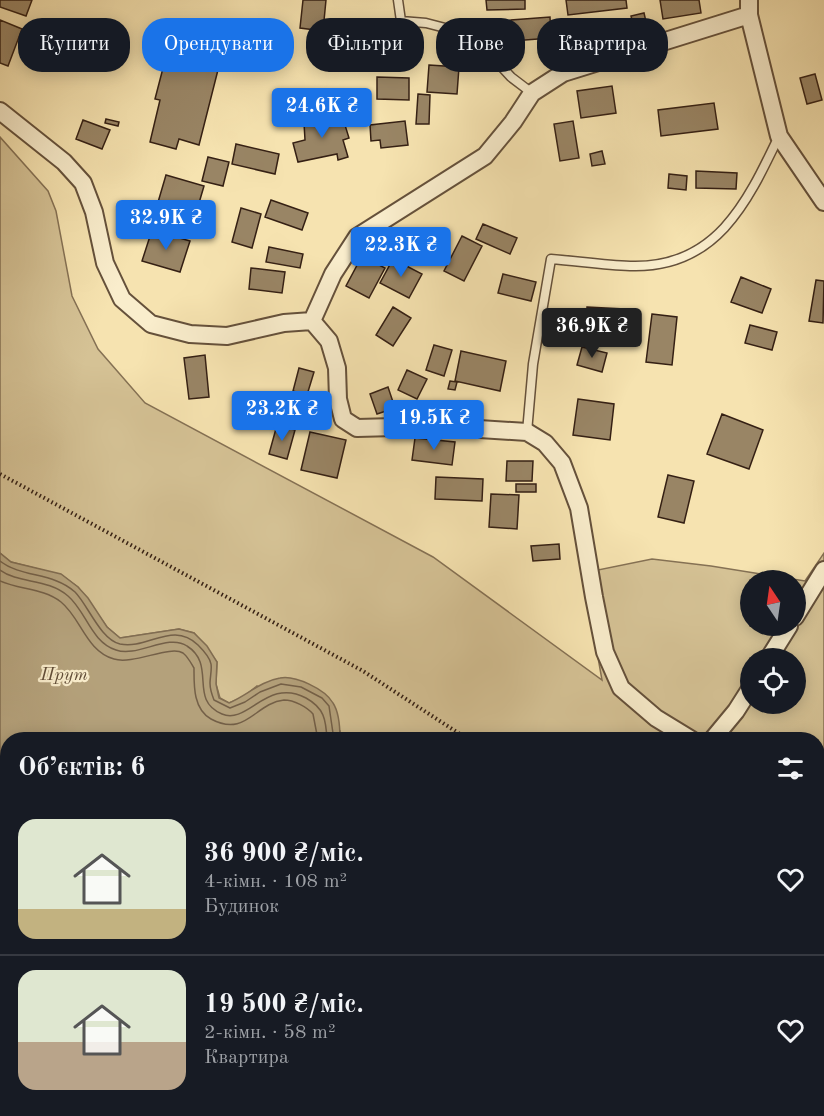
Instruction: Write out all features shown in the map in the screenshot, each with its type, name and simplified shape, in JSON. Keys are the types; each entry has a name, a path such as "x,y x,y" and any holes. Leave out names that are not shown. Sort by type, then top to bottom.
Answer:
{"street":[{"path":"312,321 333,274 357,237 484,156 513,122 532,93 563,73 749,8 779,136 824,202"},
{"path":"0,111 64,162 83,183 94,212 105,263 122,299 151,324 190,334 227,336 284,323 312,321"},
{"path":"312,321 329,341 337,368 338,399 343,419 357,429 433,426 527,432 545,442 561,463 579,508 605,652 621,688 656,718 679,732"},
{"path":"806,599 824,570"},
{"path":"719,732 740,705"}],"lane":[{"path":"398,0 401,21 426,23 453,30 487,51 511,77 532,93"},
{"path":"527,432 533,364 551,259 632,266 672,261 704,247 720,233 744,203 779,136"}],"path":[{"path":"0,474 363,671 457,732"}],"shaded area":[{"path":"0,137 48,191 56,211 72,296 98,349 145,403 433,557 602,680 583,573 652,559 740,571 740,636 806,636 806,580 824,553 824,732 340,732 257,686 243,697 229,703 220,698 216,684 217,662 194,633 179,629 120,638 107,627 78,587 61,575 11,562 0,553"}],"water":[{"name":"Прут","path":"0,553 11,562 61,574 78,587 107,627 120,638 179,629 194,633 207,646 217,662 216,684 219,698 229,703 266,682 280,678 301,681 317,688 329,698 335,707 340,732 0,732"}],"building":[{"path":"0,0 32,0 26,16 0,7"},
{"path":"303,0 326,0 324,18 306,18 306,29 300,28"},
{"path":"486,0 525,0 525,9 487,10"},
{"path":"566,0 626,0 627,8 568,15"},
{"path":"660,0 699,0 701,13 663,18"},
{"path":"644,13 645,18 632,18 631,16"},
{"path":"537,18 537,39 525,40 525,19"},
{"path":"0,20 18,27 18,40 8,66 0,63"},
{"path":"429,65 436,65 436,72 459,72 457,94 427,92"},
{"path":"162,72 217,72 199,145 179,139 176,149 150,142 160,100 155,99"},
{"path":"815,74 822,100 807,104 800,78"},
{"path":"377,77 409,78 409,100 377,99"},
{"path":"612,86 616,113 581,118 577,91"},
{"path":"418,94 430,95 429,124 416,124"},
{"path":"714,103 718,129 661,136 658,110"},
{"path":"320,113 328,114 337,120 340,126 345,125 349,138 343,140 348,157 338,160 337,154 298,162 293,143 305,140 304,123 308,117"},
{"path":"106,119 119,122 118,126 105,123"},
{"path":"83,120 110,130 102,149 76,139"},
{"path":"405,121 408,145 381,148 380,140 371,141 370,125"},
{"path":"573,121 579,158 560,161 554,124"},
{"path":"236,144 279,154 275,174 232,164"},
{"path":"602,151 605,164 592,166 590,154"},
{"path":"208,157 229,162 223,186 202,181"},
{"path":"696,171 737,173 736,189 696,188"},
{"path":"669,174 687,176 686,190 668,188"},
{"path":"166,175 204,186 194,220 156,209"},
{"path":"271,200 308,213 302,230 265,217"},
{"path":"241,208 261,214 252,248 232,242"},
{"path":"483,224 517,238 510,254 476,239"},
{"path":"152,230 190,241 180,272 142,261"},
{"path":"462,236 482,246 464,281 444,271"},
{"path":"269,247 303,254 300,268 266,262"},
{"path":"362,256 385,268 369,298 346,286"},
{"path":"393,259 422,274 409,298 380,283"},
{"path":"251,268 285,272 282,293 249,289"},
{"path":"503,274 536,282 531,301 498,293"},
{"path":"741,277 771,289 762,313 731,302"},
{"path":"816,280 824,281 823,323 809,321"},
{"path":"393,307 411,318 393,346 376,335"},
{"path":"587,307 624,309 622,335 586,333"},
{"path":"652,314 677,317 672,365 646,362"},
{"path":"750,325 777,332 772,350 745,343"},
{"path":"434,345 452,350 444,376 426,370"},
{"path":"582,347 607,353 602,372 577,365"},
{"path":"461,351 506,361 500,391 455,381"},
{"path":"205,355 209,397 189,399 184,358"},
{"path":"299,368 314,372 307,395 293,391"},
{"path":"407,370 427,379 417,399 398,390"},
{"path":"450,381 457,382 455,390 448,389"},
{"path":"388,387 395,408 377,414 370,394"},
{"path":"578,399 614,404 610,440 573,435"},
{"path":"282,403 311,409 307,425 278,418"},
{"path":"722,414 763,430 749,469 707,454"},
{"path":"277,425 295,430 287,459 269,454"},
{"path":"310,432 346,440 337,478 301,470"},
{"path":"415,438 455,442 452,465 412,460"},
{"path":"507,461 533,461 532,481 506,481"},
{"path":"668,475 694,481 684,523 658,517"},
{"path":"436,477 483,479 482,501 435,499"},
{"path":"516,484 536,484 536,492 516,492"},
{"path":"491,494 519,495 517,529 489,527"},
{"path":"559,544 560,559 533,561 531,546"}]}
